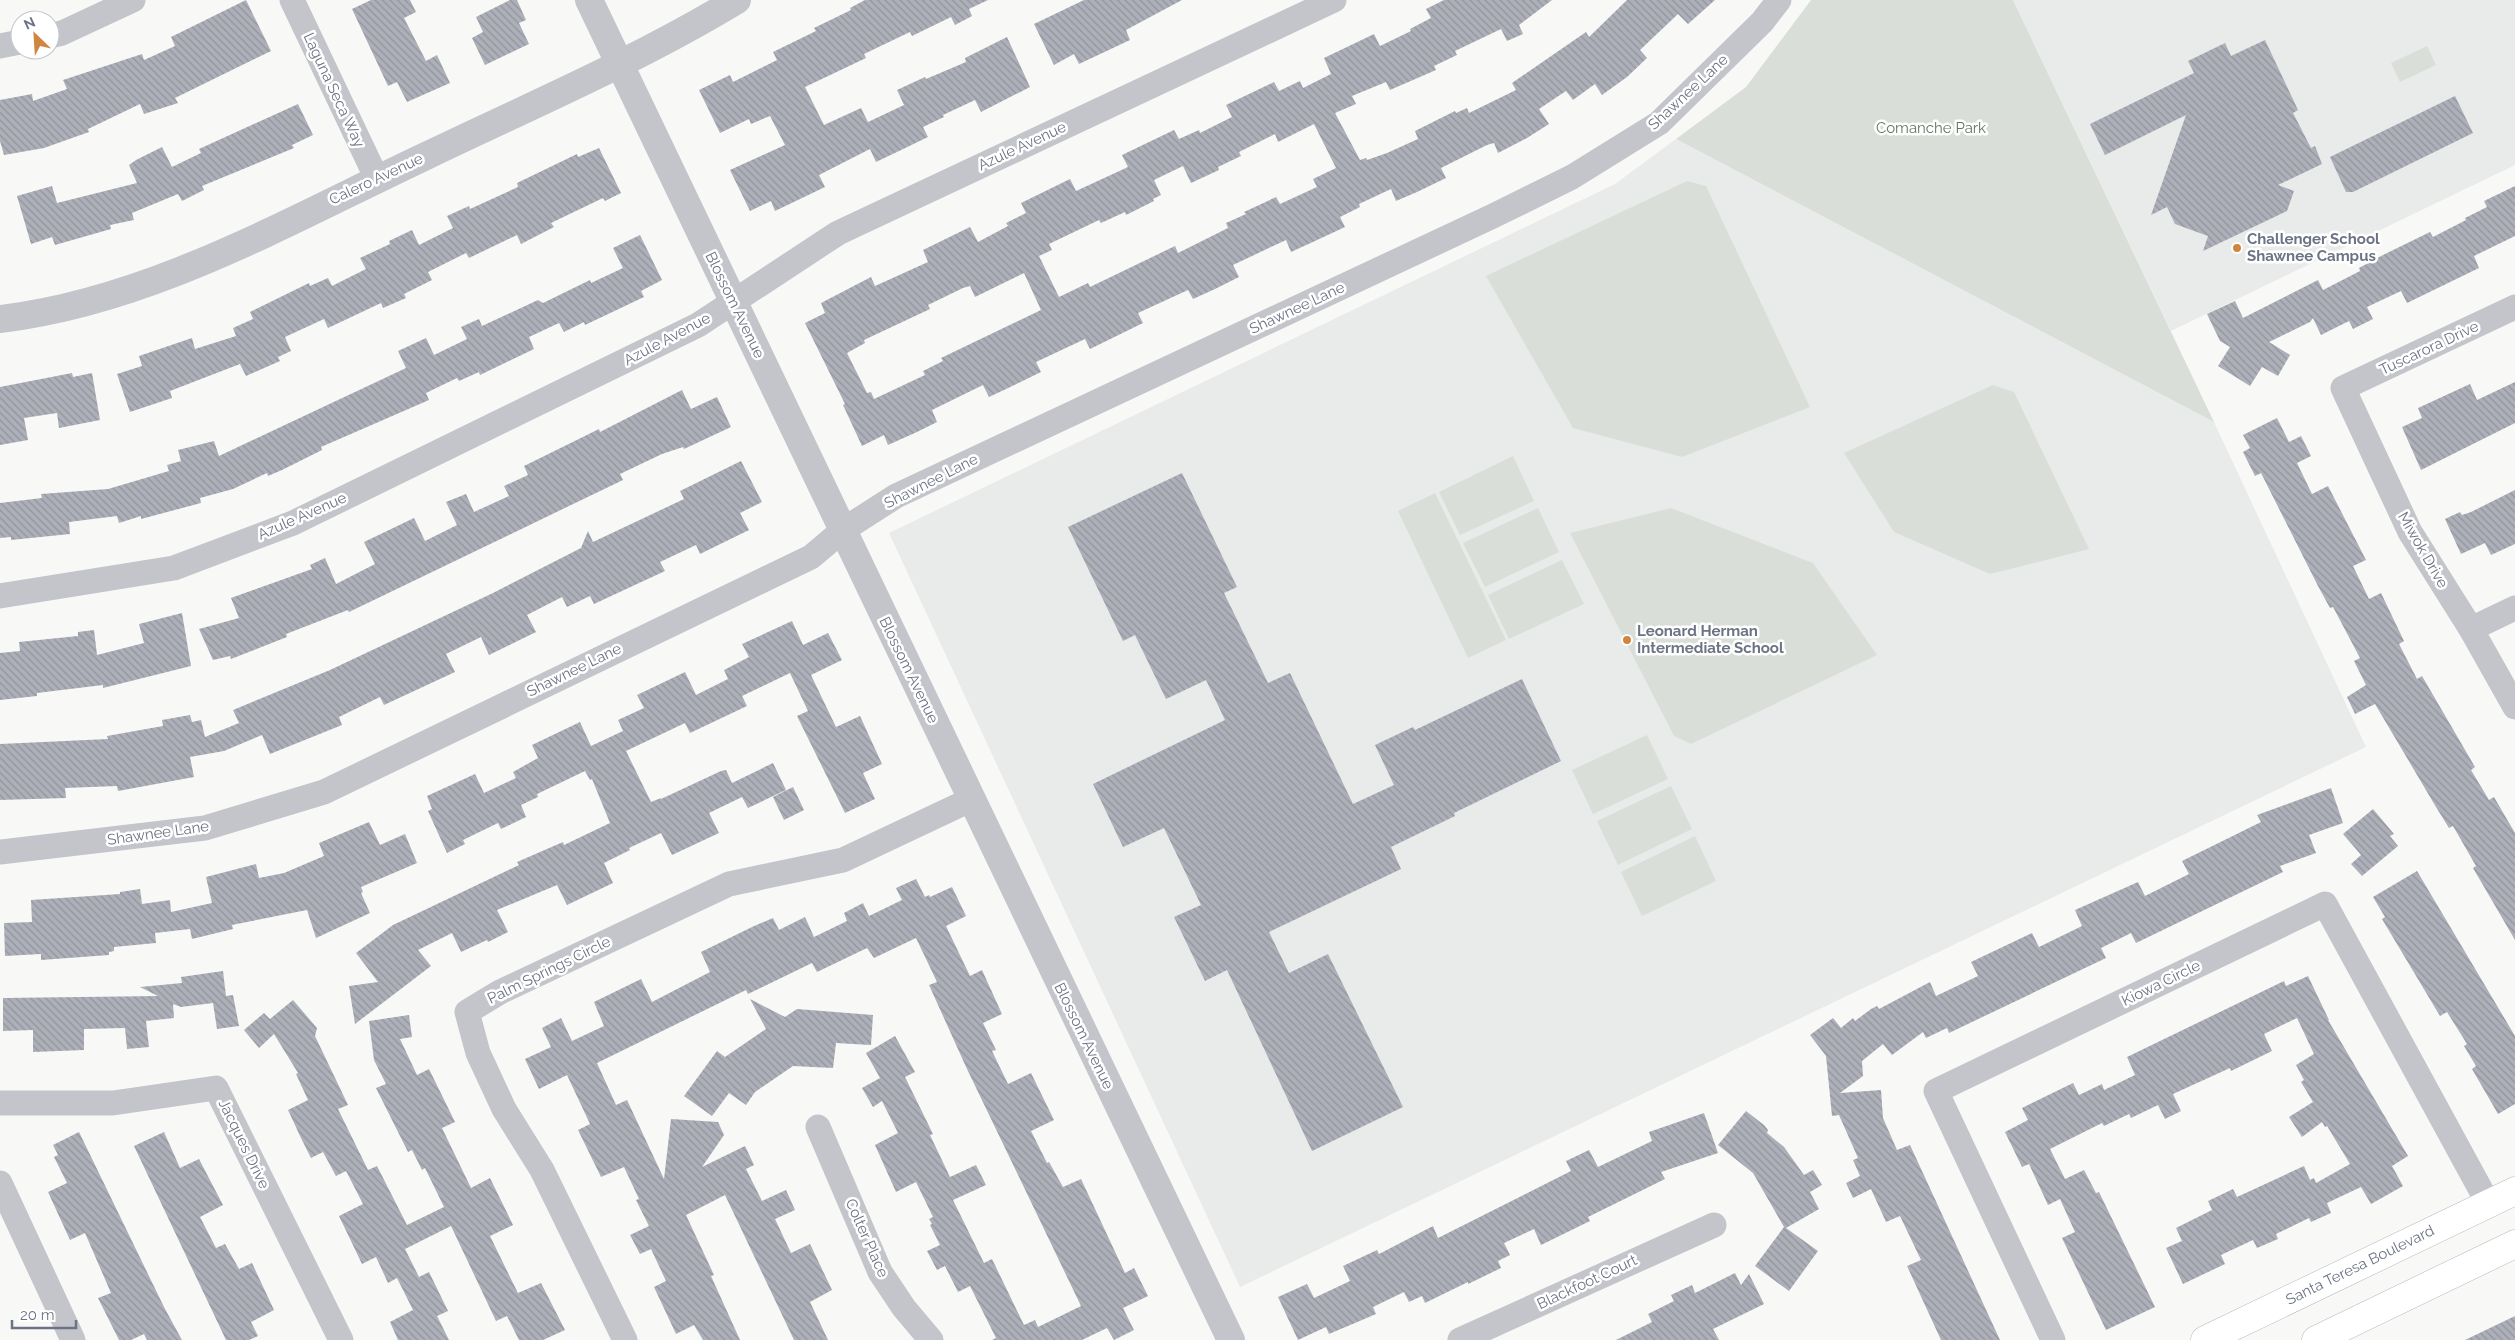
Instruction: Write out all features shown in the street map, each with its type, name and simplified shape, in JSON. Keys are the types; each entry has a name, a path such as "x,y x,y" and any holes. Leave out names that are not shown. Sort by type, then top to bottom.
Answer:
{"main road":[{"name":"Santa Teresa Boulevard","path":"2205,1340 2515,1190"},
{"path":"2316,1340 2515,1244"}],"street":[{"path":"60,34 133,0"},
{"name":"Laguna Seca Way","path":"292,0 376,179"},
{"name":"Blossom Avenue","path":"589,0 970,800 1230,1339"},
{"name":"Calero Avenue","path":"0,319 22,316 115,295 203,262 662,44 737,0"},
{"name":"Azule Avenue","path":"0,596 174,568 293,523 698,325 838,233 1334,0"},
{"name":"Shawnee Lane","path":"0,852 205,828 324,792 811,558 843,530 896,496 1493,216 1572,177 1659,123 1762,22 1779,0"},
{"name":"Tuscarora Drive","path":"2343,388 2515,307"},
{"name":"Miwok Drive","path":"2343,388 2410,532 2471,628 2515,706"},
{"path":"2471,628 2515,608"},
{"name":"Palm Springs Circle","path":"625,1340 542,1170 504,1109 478,1053 468,1012 500,992 729,884 843,860 970,800"},
{"name":"Kiowa Circle","path":"2053,1340 1936,1091 2325,904 2488,1203"},
{"name":"Jacques Drive","path":"0,1103 113,1103 216,1088 341,1340"},
{"name":"Colter Place","path":"818,1127 880,1272 904,1308 931,1340"},
{"path":"0,1183 74,1340"},
{"name":"Blackfoot Court","path":"1460,1340 1714,1224"}],"shaded area":[{"name":"Challenger School Shawnee Campus","path":"2013,0 2515,0 2515,165 2171,331"},
{"name":"Leonard Herman Intermediate School","path":"1676,139 2214,422 2366,747 1240,1287 889,533 1615,184"}],"green space":[{"name":"Comanche Park","path":"1811,0 2013,0 2214,422 1676,139 1746,87"},
{"path":"2427,46 2436,65 2400,82 2391,63"},
{"path":"1687,181 1706,186 1810,407 1682,457 1573,428 1486,276"},
{"path":"1993,385 2014,392 2089,549 1990,574 1894,532 1844,453"},
{"path":"1513,456 1534,501 1460,535 1439,492"},
{"path":"1435,493 1506,640 1468,658 1398,511"},
{"path":"1538,508 1559,552 1485,587 1463,543"},
{"path":"1671,508 1813,563 1877,655 1691,744 1674,736 1570,533"},
{"path":"1562,560 1584,604 1509,639 1488,595"},
{"path":"1647,735 1668,779 1593,814 1572,770"},
{"path":"1671,786 1692,829 1618,865 1597,821"},
{"path":"1695,836 1716,881 1642,916 1621,872"}],"building":[{"path":"246,0 271,51 175,98 178,103 144,114 140,104 88,129 89,132 44,148 4,155 0,141 0,100 32,94 33,101 67,89 63,80 142,54 144,60 175,46 171,37"},
{"path":"371,0 410,0 416,12 404,18 426,61 437,55 450,83 407,102 397,82 388,86 352,9"},
{"path":"510,0 517,0 526,20 519,23 529,44 485,65 472,38 483,32 476,17"},
{"path":"865,0 988,0 969,9 972,16 955,25 951,17 912,36 910,32 864,54 866,58 805,87 824,125 861,108 868,122 904,105 897,90 925,77 926,79 966,62 965,58 1007,37 1030,87 981,112 975,100 923,127 928,137 876,162 870,149 819,175 825,187 775,211 771,201 750,211 730,170 785,145 770,116 751,124 749,119 720,133 699,90 730,75 733,82 777,60 773,52 816,31 814,28 851,10 850,8"},
{"path":"1084,0 1182,0 1126,30 1130,40 1079,64 1074,54 1054,65 1034,24"},
{"path":"1444,0 1552,0 1519,25 1523,34 1507,41 1501,29 1455,51 1457,55 1434,66 1436,70 1390,90 1386,82 1352,96 1356,104 1335,113 1360,160 1366,158 1367,160 1387,153 1418,139 1415,131 1455,111 1456,113 1467,108 1469,113 1516,90 1512,83 1586,32 1589,37 1627,0 1715,0 1688,24 1678,14 1640,50 1647,58 1627,77 1602,95 1595,84 1573,100 1566,91 1539,109 1549,124 1527,138 1498,153 1494,143 1487,145 1441,168 1446,178 1396,201 1391,189 1359,204 1360,207 1340,217 1345,227 1291,252 1286,240 1233,265 1239,277 1215,289 1193,299 1188,290 1138,313 1143,323 1090,349 1085,339 1036,362 1041,372 1004,390 989,397 983,385 932,410 937,422 917,432 888,445 884,435 862,446 843,405 845,404 805,323 825,313 821,303 871,277 875,286 928,262 923,250 970,227 978,242 1008,226 1006,223 1026,213 1021,203 1070,179 1076,191 1128,167 1122,155 1174,130 1179,139 1199,130 1200,133 1232,117 1226,105 1274,82 1279,91 1300,81 1303,88 1331,74 1324,58 1374,34 1380,46 1411,31 1410,29 1431,18 1426,9","holes":["1314,124 1336,168 1313,179 1317,187 1280,204 1276,197 1226,223 1228,228 1178,253 1175,246 1090,287 1088,283 1059,297 1039,256 1052,250 1049,244 1099,220 1101,223 1125,212 1126,215 1154,201 1153,199 1161,195 1154,180 1183,166 1191,183 1219,170 1218,167 1241,156 1239,152 1275,134 1278,142","1024,273 1041,310 941,358 943,361 923,371 925,375 874,399 871,392 867,393 847,353 865,343 864,340 930,309 928,305 963,288 970,286 975,297"]},
{"path":"2265,40 2298,110 2293,113 2311,148 2315,146 2322,164 2278,185 2294,191 2287,211 2203,251 2208,236 2175,224 2167,207 2151,215 2186,115 2105,155 2090,124 2194,73 2188,61 2225,43 2231,56"},
{"path":"2455,96 2473,133 2353,192 2346,192 2330,157"},
{"path":"298,104 313,135 292,145 294,148 202,186 204,190 182,201 178,194 132,213 134,220 110,225 111,229 55,245 52,237 31,244 17,196 52,186 57,203 137,183 129,165 162,147 172,167 201,153 199,149"},
{"path":"599,148 621,193 605,201 603,198 551,223 554,227 521,244 517,235 469,258 466,253 428,272 432,280 404,294 406,298 383,308 381,303 328,328 324,319 285,337 291,351 278,357 280,361 246,376 240,364 170,391 172,398 130,412 117,374 142,366 139,356 192,338 195,349 236,336 233,328 253,319 250,312 309,283 310,286 328,278 332,286 366,269 360,258 390,244 389,241 412,230 419,245 453,228 447,216 469,206 470,209 518,187 517,183 577,154 578,157"},
{"path":"2515,186 2515,236 2474,256 2479,268 2407,303 2401,291 2367,307 2373,319 2353,329 2349,321 2321,335 2313,318 2310,322 2269,342 2290,355 2278,376 2262,367 2250,386 2218,366 2230,347 2220,341 2207,314 2235,301 2243,318 2318,280 2323,290 2360,271 2359,268 2383,255 2430,232 2433,237 2466,220 2465,218 2487,207 2484,201"},
{"path":"640,235 662,280 641,291 644,297 585,325 584,322 564,332 559,323 529,337 534,349 480,375 479,372 459,381 457,378 426,393 429,400 321,447 322,450 282,470 268,476 267,473 233,489 200,498 201,503 141,519 141,516 119,523 117,516 69,522 70,534 11,540 11,537 0,538 0,503 42,498 41,494 108,489 169,471 167,465 181,461 178,450 214,441 219,456 406,368 398,351 426,338 434,355 467,339 461,327 479,319 482,326 538,300 543,303 590,280 591,283 623,268 613,248"},
{"path":"72,373 73,377 92,373 100,420 59,428 57,413 24,418 28,440 0,445 0,387"},
{"path":"2515,382 2515,423 2421,470 2402,427 2422,418 2418,408 2470,384 2477,400"},
{"path":"682,390 691,409 717,397 731,427 684,449 683,447 662,454 620,474 623,480 349,612 348,610 286,634 287,637 231,659 230,656 213,660 199,629 239,618 231,598 312,569 310,565 325,558 336,584 375,564 364,542 414,518 425,541 457,525 446,502 466,494 474,512 509,496 504,486 528,475 524,466 599,429 600,432"},
{"path":"2277,418 2289,442 2301,436 2311,456 2297,463 2312,494 2328,486 2366,560 2353,566 2369,599 2381,593 2404,641 2399,644 2417,679 2422,676 2475,767 2471,770 2489,800 2494,797 2515,833 2515,940 2473,868 2476,866 2453,826 2449,828 2375,704 2355,714 2347,697 2366,685 2354,661 2360,658 2333,607 2330,608 2318,586 2261,473 2255,476 2243,452 2250,448 2243,435"},
{"path":"741,461 762,502 740,513 749,530 700,554 696,545 660,562 665,571 594,604 590,596 567,607 562,597 527,615 536,632 489,655 481,637 446,654 455,672 384,705 380,697 339,717 342,725 270,754 262,735 224,751 190,757 194,777 118,791 117,786 65,788 66,798 0,800 0,744 108,739 107,736 163,726 162,720 190,715 192,722 201,720 205,737 239,723 233,710 330,670 493,593 581,548 588,531 593,542 684,499 680,491"},
{"path":"1182,473 1237,587 1224,593 1268,683 1290,673 1353,804 1394,785 1375,745 1413,727 1415,730 1522,679 1561,761 1454,813 1455,816 1391,847 1401,869 1269,932 1289,973 1328,954 1403,1107 1312,1151 1227,970 1205,981 1174,917 1201,905 1164,828 1123,847 1093,784 1225,720 1206,680 1166,699 1135,635 1123,641 1068,527"},
{"path":"2515,490 2515,544 2491,555 2485,543 2461,554 2445,519 2460,512 2462,515 2471,512"},
{"path":"182,613 191,666 103,688 103,685 37,693 37,696 0,700 0,653 20,651 19,642 78,636 78,632 94,630 97,655 144,643 139,624"},
{"path":"792,621 803,645 828,633 842,660 811,675 836,727 860,716 882,764 863,773 875,799 845,813 797,716 808,711 790,673 742,696 747,706 690,733 685,723 626,751 651,802 721,771 726,770 732,783 773,763 786,790 748,808 742,797 709,813 719,833 672,855 661,833 629,848 630,850 604,863 613,883 567,905 557,885 497,910 508,932 488,942 487,940 461,952 452,933 418,950 431,966 355,1024 349,986 378,982 356,953 393,925 519,865 517,862 563,842 564,845 610,823 592,779 590,780 585,771 537,794 538,797 521,805 526,817 501,829 498,823 463,840 465,844 447,853 428,811 432,809 427,796 475,774 484,793 516,778 513,772 538,758 532,745 580,722 591,746 623,731 618,720 644,708 637,695 685,672 696,695 728,679 724,670 749,657 742,644"},
{"path":"793,787 804,810 784,820 773,797"},
{"path":"2331,788 2343,823 2309,835 2316,853 2280,866 2283,872 2136,943 2131,933 2101,948 2106,958 1949,1033 1947,1028 1926,1038 1923,1032 1892,1055 1883,1044 1862,1061 1863,1076 1840,1093 1881,1090 1883,1118 1897,1150 1910,1145 2000,1340 1941,1340 1907,1266 1921,1260 1900,1216 1886,1222 1871,1189 1853,1198 1846,1183 1860,1176 1853,1160 1858,1158 1839,1115 1832,1116 1826,1056 1810,1035 1833,1018 1841,1028 1853,1018 1855,1021 1871,1009 1877,1006 1879,1009 1930,982 1936,996 1978,976 1971,962 2032,933 2039,947 2082,926 2075,910 2138,882 2145,896 2189,874 2182,861 2261,822 2257,815"},
{"path":"2373,809 2394,834 2390,836 2398,846 2362,876 2351,864 2361,855 2343,834"},
{"path":"369,822 380,845 405,834 417,863 361,887 363,892 361,893 370,913 316,938 307,910 232,925 233,929 192,939 190,929 155,933 156,943 114,947 114,951 109,952 109,955 41,960 41,954 5,956 4,923 32,922 31,900 120,894 120,892 140,889 142,904 170,900 171,912 212,903 206,877 256,864 259,878 284,873 324,856 319,843"},
{"path":"2417,871 2515,1036 2515,1104 2498,1114 2472,1069 2476,1066 2464,1046 2467,1044 2447,1012 2440,1016 2382,919 2385,917 2373,897"},
{"path":"916,879 925,897 929,895 930,897 952,887 966,916 946,926 970,976 982,970 1002,1014 983,1023 996,1050 992,1051 1008,1084 1031,1073 1054,1120 1031,1131 1047,1163 1049,1162 1063,1187 1081,1179 1125,1273 1134,1268 1148,1296 1123,1308 1134,1330 1114,1340 1107,1328 1082,1340 992,1340 996,1338 970,1286 958,1292 945,1266 937,1270 927,1251 940,1245 930,1225 932,1224 929,1219 933,1217 916,1182 896,1192 875,1145 898,1133 882,1101 873,1107 862,1088 880,1078 866,1053 895,1036 915,1072 905,1077 933,1134 930,1135 950,1177 976,1165 986,1185 953,1200 984,1263 992,1259 1024,1325 1035,1320 1038,1327 1081,1306 967,1069 929,985 937,982 916,938 874,958 867,948 817,972 812,963 748,994 746,990 597,1063 616,1105 627,1100 664,1179 671,1119 718,1122 724,1135 702,1167 745,1146 754,1165 746,1169 762,1201 786,1190 795,1210 775,1219 791,1253 810,1244 832,1290 810,1302 828,1340 794,1340 725,1195 686,1215 714,1275 711,1276 740,1340 703,1340 694,1325 676,1334 654,1287 666,1281 651,1249 640,1254 630,1235 649,1226 636,1200 639,1199 624,1167 601,1177 578,1130 590,1124 567,1075 539,1089 525,1059 551,1047 542,1028 561,1018 572,1041 604,1026 594,1002 641,979 652,1002 710,972 701,952 752,927 773,918 779,930 805,917 814,937 847,921 844,913 863,903 869,916 902,900 896,888"},
{"path":"223,971 226,996 233,995 239,1026 217,1029 213,1003 181,1007 173,1004 174,1018 146,1021 149,1047 127,1049 125,1028 84,1029 84,1050 33,1052 33,1030 3,1031 3,998 158,996 140,987 182,983 181,977"},
{"path":"2308,976 2328,1020 2408,1156 2392,1166 2403,1186 2371,1204 2361,1187 2327,1203 2331,1213 2311,1222 2309,1218 2276,1234 2278,1239 2257,1248 2253,1240 2221,1255 2225,1264 2183,1284 2166,1248 2182,1241 2176,1228 2212,1210 2208,1201 2233,1189 2237,1197 2304,1166 2310,1180 2314,1178 2316,1183 2350,1164 2327,1126 2325,1127 2322,1122 2302,1137 2289,1117 2313,1102 2301,1082 2304,1080 2296,1065 2314,1054 2297,1018 2264,1034 2272,1051 2231,1071 2230,1068 2173,1094 2181,1111 2165,1119 2158,1105 2131,1118 2129,1114 2104,1126 2102,1123 2050,1149 2065,1179 2084,1170 2096,1193 2099,1192 2155,1307 2106,1330 2062,1238 2075,1232 2060,1199 2048,1205 2029,1164 2022,1167 2005,1132 2028,1120 2022,1108 2073,1083 2079,1095 2102,1084 2104,1090 2135,1075 2127,1057 2284,981 2286,986"},
{"path":"750,999 785,1017 797,1009 873,1015 871,1045 836,1043 833,1068 793,1066 755,1092 746,1105 729,1093 712,1116 684,1096 717,1051 725,1057 766,1029"},
{"path":"293,1000 317,1028 315,1036 348,1105 338,1109 368,1170 377,1166 407,1225 444,1207 425,1168 422,1170 412,1150 408,1152 376,1088 386,1084 374,1060 369,1021 409,1015 412,1037 400,1039 417,1075 429,1069 455,1122 442,1128 471,1188 490,1178 513,1225 490,1236 511,1279 518,1293 541,1283 565,1330 543,1340 519,1340 507,1316 496,1321 451,1226 405,1249 419,1277 429,1272 448,1311 437,1316 449,1340 398,1340 390,1322 413,1310 397,1278 388,1283 376,1257 362,1264 339,1216 363,1204 346,1171 336,1176 323,1152 311,1158 288,1110 308,1100 296,1074 298,1073 274,1034 259,1048 244,1030 264,1013 270,1019"},
{"path":"1746,1111 1764,1125 1768,1130 1767,1133 1784,1147 1804,1175 1813,1170 1822,1185 1810,1192 1819,1209 1786,1228 1818,1251 1789,1291 1755,1266 1784,1227 1753,1173 1718,1145"},
{"path":"1704,1113 1718,1153 1661,1172 1665,1179 1588,1217 1590,1221 1541,1245 1534,1229 1504,1243 1510,1255 1498,1261 1501,1268 1468,1284 1468,1282 1425,1303 1422,1296 1409,1302 1404,1292 1373,1307 1376,1314 1329,1334 1326,1327 1298,1340 1278,1297 1307,1284 1314,1298 1350,1281 1343,1266 1377,1250 1379,1254 1433,1226 1438,1238 1571,1171 1566,1161 1589,1150 1598,1167 1652,1141 1649,1132"},
{"path":"79,1132 182,1340 147,1340 144,1334 131,1340 119,1340 98,1298 111,1293 85,1233 70,1240 48,1192 67,1183 54,1157 58,1155 53,1145"},
{"path":"164,1132 180,1168 199,1159 223,1205 200,1217 216,1248 225,1244 239,1269 252,1263 274,1310 251,1322 258,1336 249,1340 226,1340 134,1146"},
{"path":"1735,1273 1741,1285 1749,1274 1764,1304 1713,1329 1719,1340 1616,1340 1652,1322 1648,1314 1674,1301 1671,1295 1692,1285 1695,1293"},
{"path":"2515,1316 2515,1340 2465,1340"}],"place":[{"name":"Challenger School Shawnee Campus","path":"2237,248"},
{"name":"Leonard Herman Intermediate School","path":"1627,640"}]}
